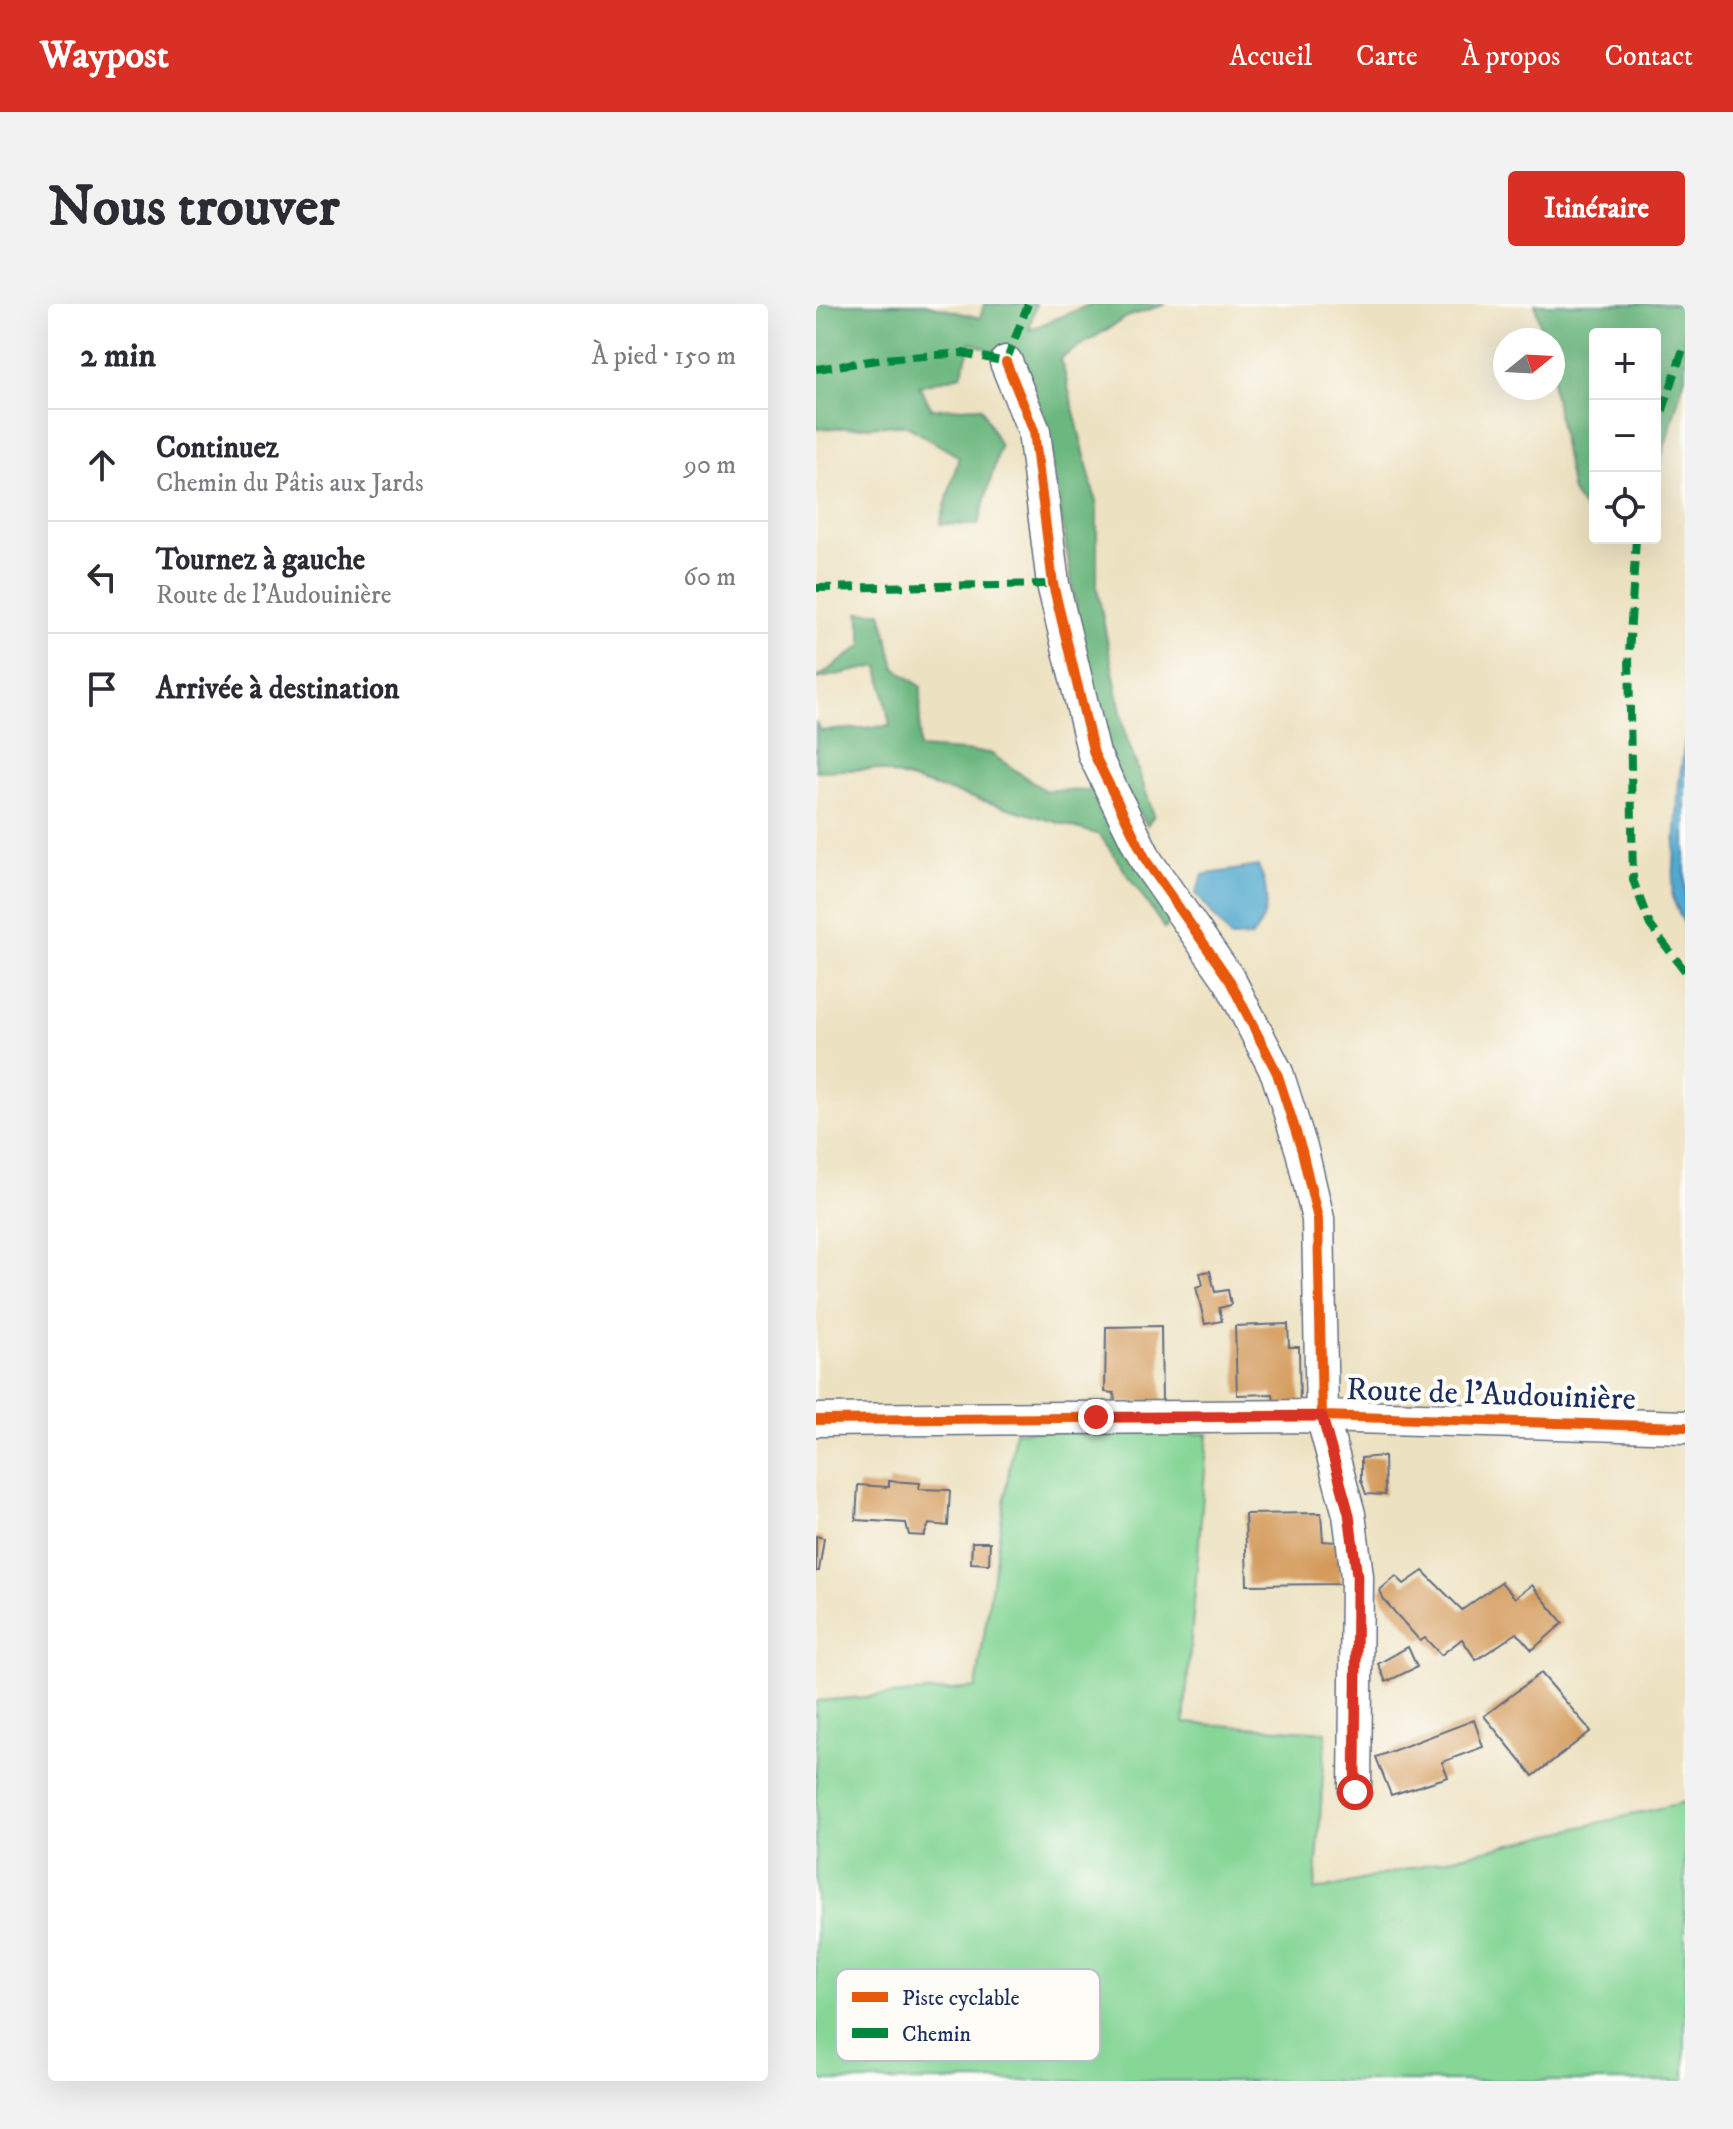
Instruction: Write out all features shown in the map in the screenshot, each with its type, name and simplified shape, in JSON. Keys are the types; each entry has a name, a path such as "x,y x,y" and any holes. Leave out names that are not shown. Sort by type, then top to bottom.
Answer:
{"street":[{"path":"1006,362 1034,431 1053,584 1094,754 1147,862 1230,981 1277,1073 1302,1151 1318,1219 1322,1416 1349,1514 1357,1576 1355,1792"},
{"name":"Route de l'Audouinière","path":"816,1420 1322,1416 1685,1427"}],"green space":[{"path":"816,304 925,304 980,318 984,304 1036,304 1029,330 1091,304 1166,304 1127,317 1061,358 1097,506 1097,588 1125,733 1154,815 1147,825 1124,790 1092,705 1051,454 1016,362 971,342 961,375 919,386 932,409 981,407 1000,446 978,525 940,524 959,457 905,425 816,429"},
{"path":"1535,304 1685,304 1685,376 1661,459 1661,328 1589,328 1589,516 1572,492 1555,400 1565,400 1565,328 1540,328"},
{"path":"859,612 881,612 895,668 921,687 919,748 990,753 1044,790 1093,791 1174,918 1165,929 1100,835 875,769 816,771 816,721 821,731 890,726 879,666 816,679 863,645"},
{"path":"1015,1431 1208,1434 1184,1723 1326,1732 1315,1891 1685,1802 1685,2081 816,2081 816,1701 976,1688"}],"water":[{"path":"1685,739 1685,926 1672,897"},
{"path":"1258,866 1266,894 1262,921 1251,937 1231,938 1196,893 1203,875"}],"building":[{"path":"1210,1271 1215,1292 1228,1290 1231,1305 1219,1308 1222,1321 1205,1324 1196,1287 1203,1285 1200,1273"},
{"path":"1288,1324 1289,1347 1299,1347 1300,1410 1275,1411 1273,1394 1237,1395 1235,1326"},
{"path":"1161,1326 1162,1403 1115,1403 1114,1393 1105,1392 1106,1327"},
{"path":"1384,1456 1385,1495 1366,1494 1361,1480 1361,1458"},
{"path":"889,1481 920,1483 919,1489 950,1490 948,1526 929,1524 924,1536 909,1535 906,1523 856,1520 858,1485 889,1487"},
{"path":"1321,1513 1323,1541 1336,1542 1342,1584 1247,1585 1245,1514"},
{"path":"816,1536 824,1538 819,1571 816,1571"},
{"path":"972,1542 990,1542 989,1564 971,1563"},
{"path":"1423,1571 1462,1610 1501,1582 1515,1598 1532,1585 1563,1623 1532,1650 1517,1633 1476,1660 1462,1639 1441,1655 1425,1638 1420,1641 1384,1600 1380,1590 1396,1576 1404,1584"},
{"path":"1408,1647 1417,1667 1386,1682 1378,1664"},
{"path":"1541,1673 1591,1731 1533,1776 1484,1716"},
{"path":"1474,1720 1483,1747 1442,1762 1448,1777 1391,1795 1376,1757"}],"marked path":[{"path":"816,369 884,359 963,353 1006,362 1028,304"},
{"path":"1661,416 1685,343"},
{"path":"1636,544 1629,655 1633,880 1650,925 1685,971"},
{"path":"816,588 1053,584"}],"cycle path":[{"path":"1006,362 1034,431 1053,584 1094,754 1147,862 1230,981 1277,1073 1302,1151 1318,1219 1322,1416 1349,1514 1357,1576 1355,1792"},
{"path":"816,1420 1322,1416 1685,1427"}],"route":[{"path":"1096,1417 1322,1416 1349,1514 1357,1576 1355,1792"}]}
